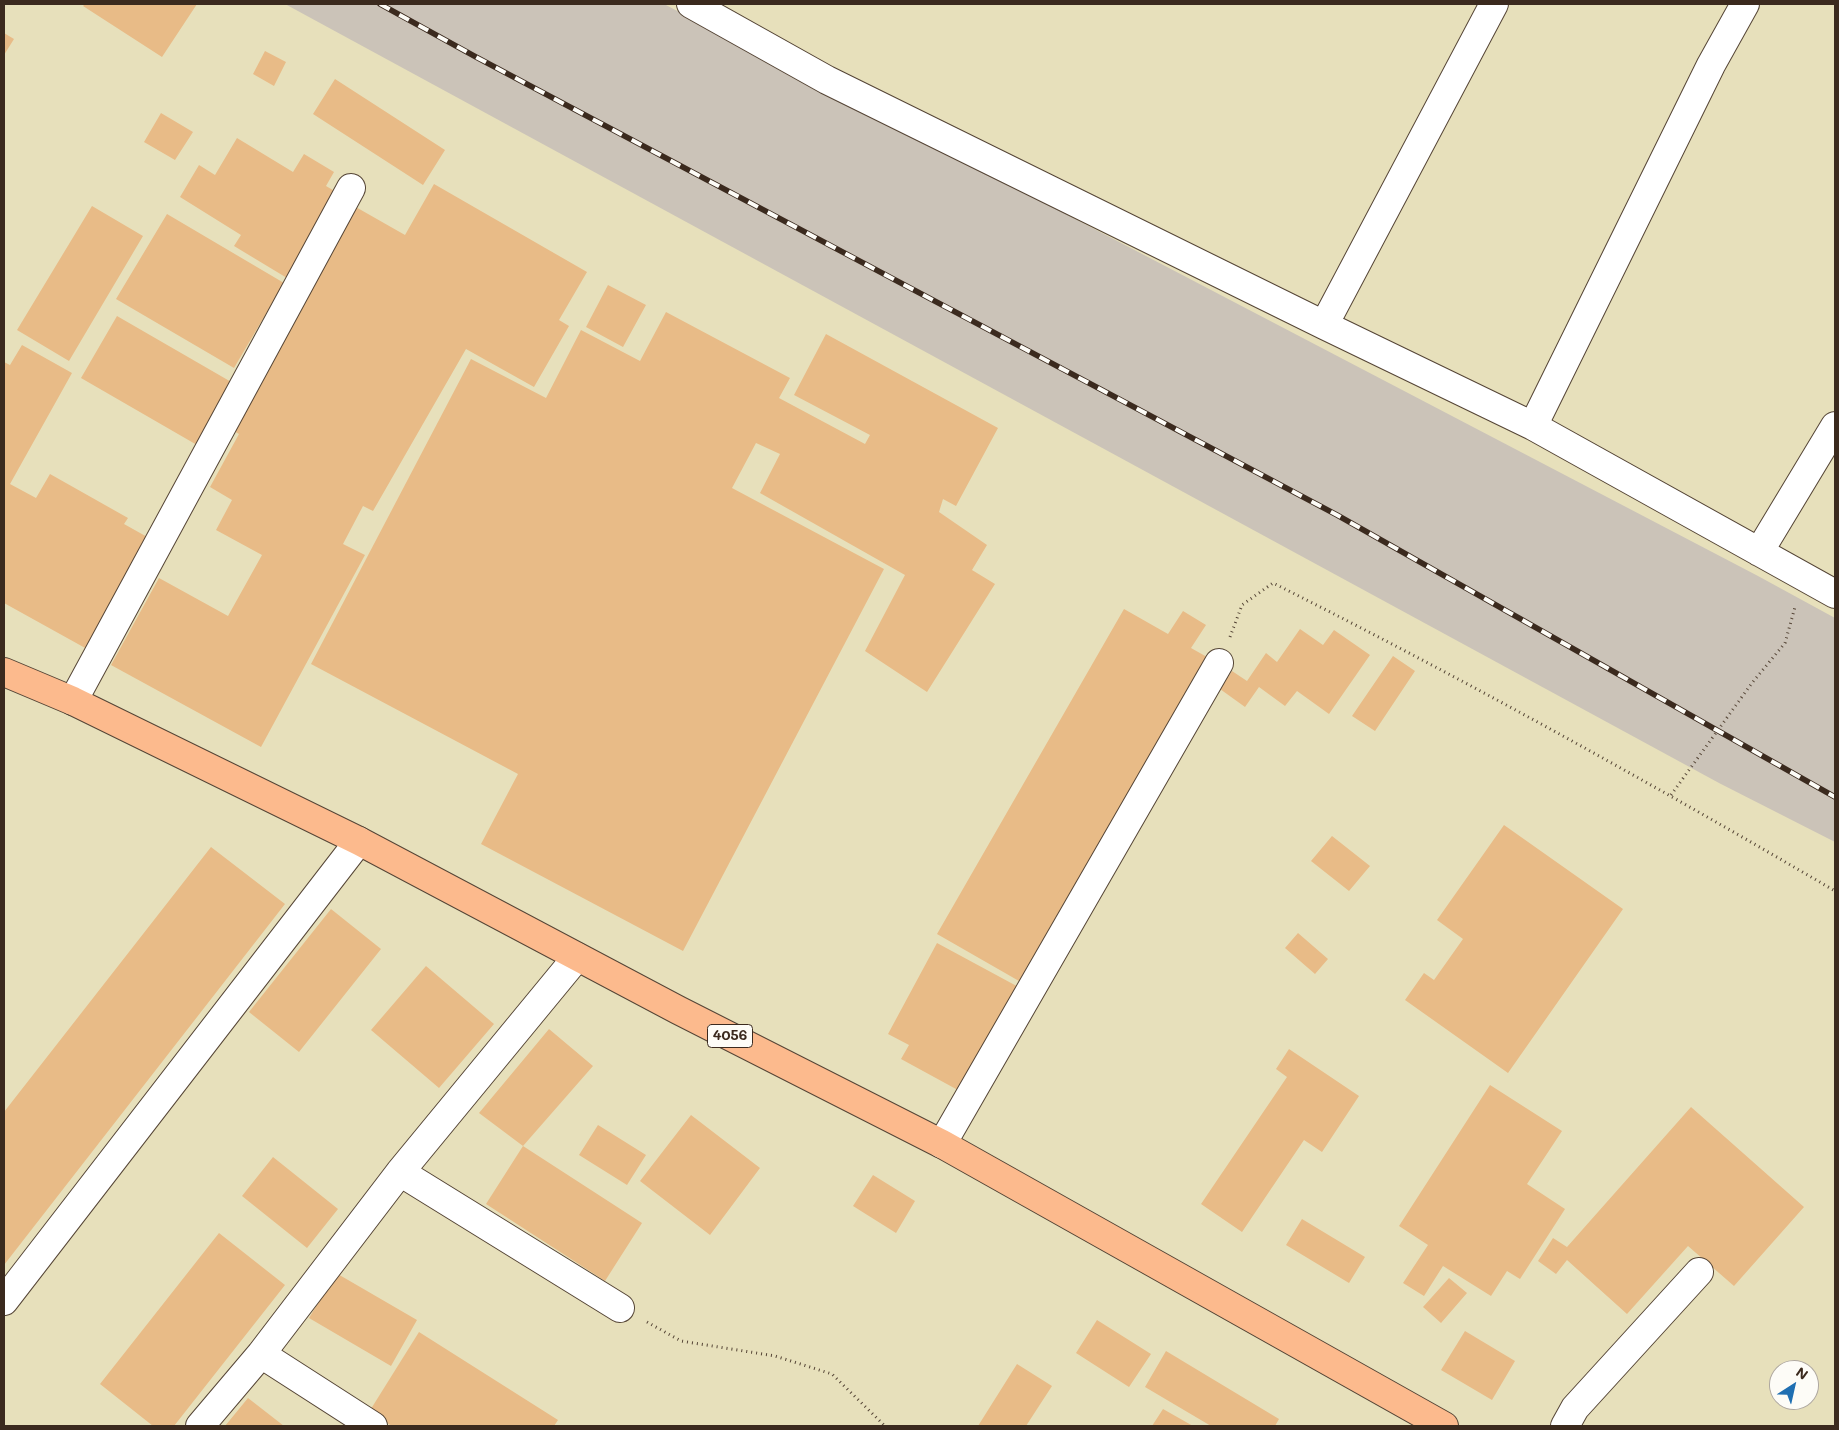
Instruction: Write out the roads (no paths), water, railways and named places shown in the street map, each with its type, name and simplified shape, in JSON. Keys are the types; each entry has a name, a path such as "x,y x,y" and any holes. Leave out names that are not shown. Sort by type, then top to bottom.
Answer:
{"main road":[{"name":"4056","path":"4,672 73,702 358,841 577,957 942,1144 1444,1426"}],"street":[{"path":"691,4 828,80 1324,325 1534,426 1835,594"},
{"path":"1324,325 1494,4"},
{"path":"1534,426 1711,65 1745,4"},
{"path":"73,702 351,188"},
{"path":"1759,552 1835,426"},
{"path":"942,1144 1219,663"},
{"path":"4,1301 358,841"},
{"path":"200,1426 261,1354 400,1172 577,957"},
{"path":"400,1172 620,1308"},
{"path":"1565,1426 1576,1408 1699,1272"},
{"path":"261,1354 373,1426"}],"railway":[{"path":"380,4 476,57 1337,515 1835,797"}]}
